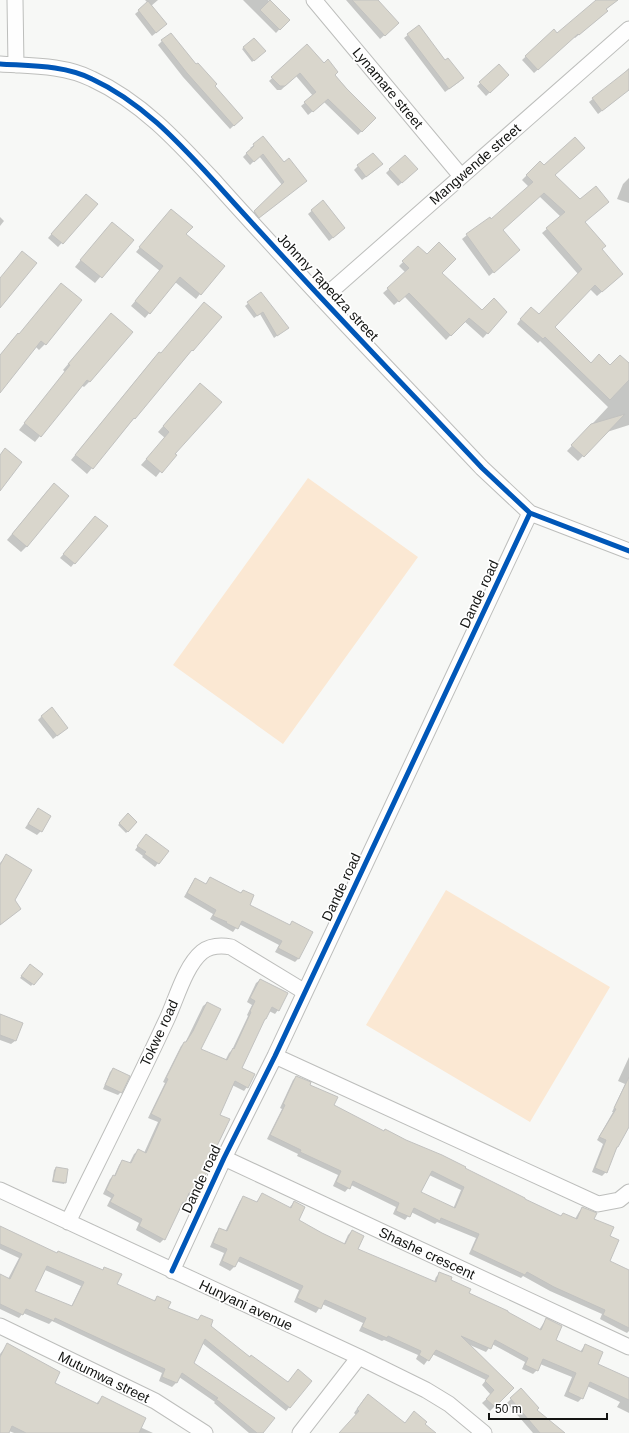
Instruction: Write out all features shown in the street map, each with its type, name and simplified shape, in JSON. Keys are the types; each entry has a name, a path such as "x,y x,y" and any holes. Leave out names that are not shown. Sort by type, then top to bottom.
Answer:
{"street":[{"path":"15,0 16,65"},
{"name":"Lynamare street","path":"314,0 462,176"},
{"name":"Mangwende street","path":"322,299 629,29"},
{"name":"Johnny Tapedza street","path":"0,64 59,68 76,72 108,87 149,116 184,148 322,299 482,468 530,513 629,551"},
{"name":"Dande road","path":"172,1270 224,1158 275,1056 530,513"},
{"name":"Tokwe road","path":"68,1222 167,1018 184,978 201,953 218,945 231,947 305,992"},
{"path":"275,1056 598,1204 619,1200 629,1192"},
{"name":"Shashe crescent","path":"224,1158 629,1348"},
{"name":"Hunyani avenue","path":"0,1190 359,1357 426,1390 449,1404 484,1433"},
{"name":"Mutumwa street","path":"0,1326 155,1401 205,1433"},
{"path":"300,1433 359,1357"}],"shaded area":[{"path":"308,478 418,557 283,744 173,665"},
{"path":"446,890 610,987 530,1122 366,1025"}],"building":[{"path":"270,0 290,20 280,30 260,10"},
{"path":"352,0 378,0 399,23 385,36"},
{"path":"596,0 618,0 606,9 608,11 579,35 578,34 538,70 525,56 554,29 557,33"},
{"path":"148,1 167,24 156,33 138,10"},
{"path":"419,25 445,60 448,58 464,78 449,89 407,34"},
{"path":"171,33 196,64 198,63 217,84 215,86 243,118 234,126 187,73 161,40"},
{"path":"254,38 266,51 254,61 243,47"},
{"path":"307,44 324,63 328,59 338,72 335,75 376,118 362,132 328,99 313,112 304,102 316,92 300,73 285,86 280,86 271,77"},
{"path":"499,64 509,75 490,93 479,82"},
{"path":"629,69 629,90 602,111 592,98"},
{"path":"263,136 284,162 289,158 307,181 259,218 254,211 284,182 263,154 254,162 246,153 254,146 253,144"},
{"path":"575,137 585,148 555,175 580,199 596,186 609,202 585,222 606,246 602,249 623,274 602,292 595,285 555,327 591,363 599,354 610,365 620,355 629,363 629,380 610,400 545,337 543,339 520,319 531,307 539,314 582,269 546,228 565,212 544,193 503,230 520,250 494,273 466,234 490,217 491,219 533,182 526,175 540,161 544,165"},
{"path":"373,153 383,164 366,177 357,165"},
{"path":"405,155 418,169 402,183 389,169"},
{"path":"86,194 98,204 63,244 51,234"},
{"path":"323,200 345,228 333,238 311,210"},
{"path":"171,209 193,227 186,234 225,266 201,295 180,277 150,314 135,301 163,266 139,247"},
{"path":"112,222 134,240 102,278 80,260"},
{"path":"439,242 456,259 442,273 482,310 494,298 507,312 488,334 469,318 451,336 409,293 399,302 387,288 409,268 402,261 418,246 427,254"},
{"path":"22,251 37,263 0,308 0,278"},
{"path":"61,283 82,300 46,345 41,341 0,393 0,355"},
{"path":"261,292 289,328 277,336 263,312 257,316 247,302"},
{"path":"204,302 222,317 193,351 192,350 135,419 134,418 93,469 75,455 159,352 161,353"},
{"path":"111,313 133,332 90,382 87,380 41,437 24,423 70,365 68,364"},
{"path":"200,383 222,402 175,454 177,455 162,473 146,459 169,432 163,426"},
{"path":"625,414 584,457 571,445 591,424"},
{"path":"5,448 22,462 0,491 0,455"},
{"path":"54,483 69,496 27,547 12,534"},
{"path":"95,516 108,526 75,564 63,554"},
{"path":"52,707 68,728 57,736 41,716"},
{"path":"38,808 51,816 42,832 28,824"},
{"path":"128,813 137,822 128,832 119,823"},
{"path":"146,834 169,851 159,864 144,854 146,852 137,846"},
{"path":"6,854 32,870 15,900 21,909 0,925 0,865"},
{"path":"210,877 241,893 243,890 254,895 250,905 290,925 292,921 313,932 299,959 278,948 282,941 242,921 238,929 226,923 227,922 213,916 216,910 187,893 195,878 206,884"},
{"path":"30,964 43,974 34,985 21,976"},
{"path":"260,979 288,993 279,1011 272,1007 265,1019 242,1068 255,1074 248,1088 235,1081 220,1115 230,1119 216,1148 218,1149 205,1176 204,1175 196,1195 189,1193 185,1203 183,1202 165,1240 139,1226 142,1219 110,1202 114,1195 106,1190 113,1175 115,1176 122,1160 131,1163 138,1149 146,1153 161,1119 151,1114 168,1079 166,1078 184,1042 186,1042 193,1031 207,1002 221,1009 201,1049 227,1060 233,1048 234,1049 251,1012 250,1011 255,1001 250,998"},
{"path":"0,1014 23,1023 16,1041 0,1035"},
{"path":"113,1068 130,1076 122,1093 105,1085"},
{"path":"296,1076 311,1082 310,1085 338,1097 334,1105 384,1131 385,1129 406,1140 442,1155 525,1199 561,1216 563,1213 577,1219 582,1207 597,1213 594,1219 614,1227 610,1236 619,1240 610,1261 629,1270 629,1328 603,1315 605,1310 554,1287 527,1272 525,1275 472,1250 479,1234 441,1218 440,1221 414,1208 410,1217 396,1211 399,1203 353,1181 350,1189 336,1182 341,1171 300,1152 301,1150 270,1135 285,1105 283,1104","holes":["432,1171 464,1187 455,1208 421,1192"]},
{"path":"629,1077 629,1127 617,1147 607,1173 595,1168 606,1140 599,1137 616,1109 614,1108"},
{"path":"56,1167 68,1169 66,1183 53,1181"},
{"path":"262,1193 291,1208 294,1201 305,1207 299,1220 345,1244 352,1230 364,1236 358,1249 436,1282 439,1272 452,1277 451,1280 471,1289 469,1293 508,1311 541,1330 546,1318 562,1326 556,1340 582,1352 585,1344 603,1352 598,1364 629,1378 629,1400 590,1382 583,1399 568,1392 576,1373 543,1359 538,1371 525,1365 528,1358 495,1340 491,1349 461,1336 514,1388 495,1407 486,1399 494,1390 485,1381 489,1376 436,1350 429,1361 419,1355 421,1351 388,1336 387,1338 362,1327 366,1318 325,1300 321,1309 297,1298 303,1286 240,1257 235,1267 222,1261 227,1249 213,1243 219,1228 227,1231 243,1196 257,1202"},
{"path":"0,1226 57,1253 58,1251 103,1270 104,1267 122,1274 117,1284 155,1301 157,1296 171,1302 168,1308 198,1320 201,1315 213,1320 211,1326 250,1357 251,1355 288,1382 298,1369 312,1381 290,1408 205,1339 194,1363 275,1418 263,1433 257,1433 216,1399 218,1398 182,1373 177,1383 162,1377 165,1369 55,1318 54,1321 26,1309 23,1315 0,1304 0,1274 10,1279 22,1254 0,1244","holes":["47,1266 84,1282 72,1306 35,1291"]},
{"path":"7,1343 60,1372 55,1383 98,1404 102,1396 146,1418 139,1433 26,1433 12,1426 9,1433 0,1433 0,1357"},
{"path":"521,1388 539,1408 537,1410 565,1433 540,1433 510,1398"},
{"path":"368,1394 405,1423 414,1411 427,1422 425,1424 436,1433 339,1433 359,1411 357,1409"}],"cycle path":[{"path":"0,64 47,67 81,74 110,88 143,111 188,153 336,314 482,468 530,513 629,551"},
{"path":"172,1271 224,1158 275,1056 530,513"}]}
